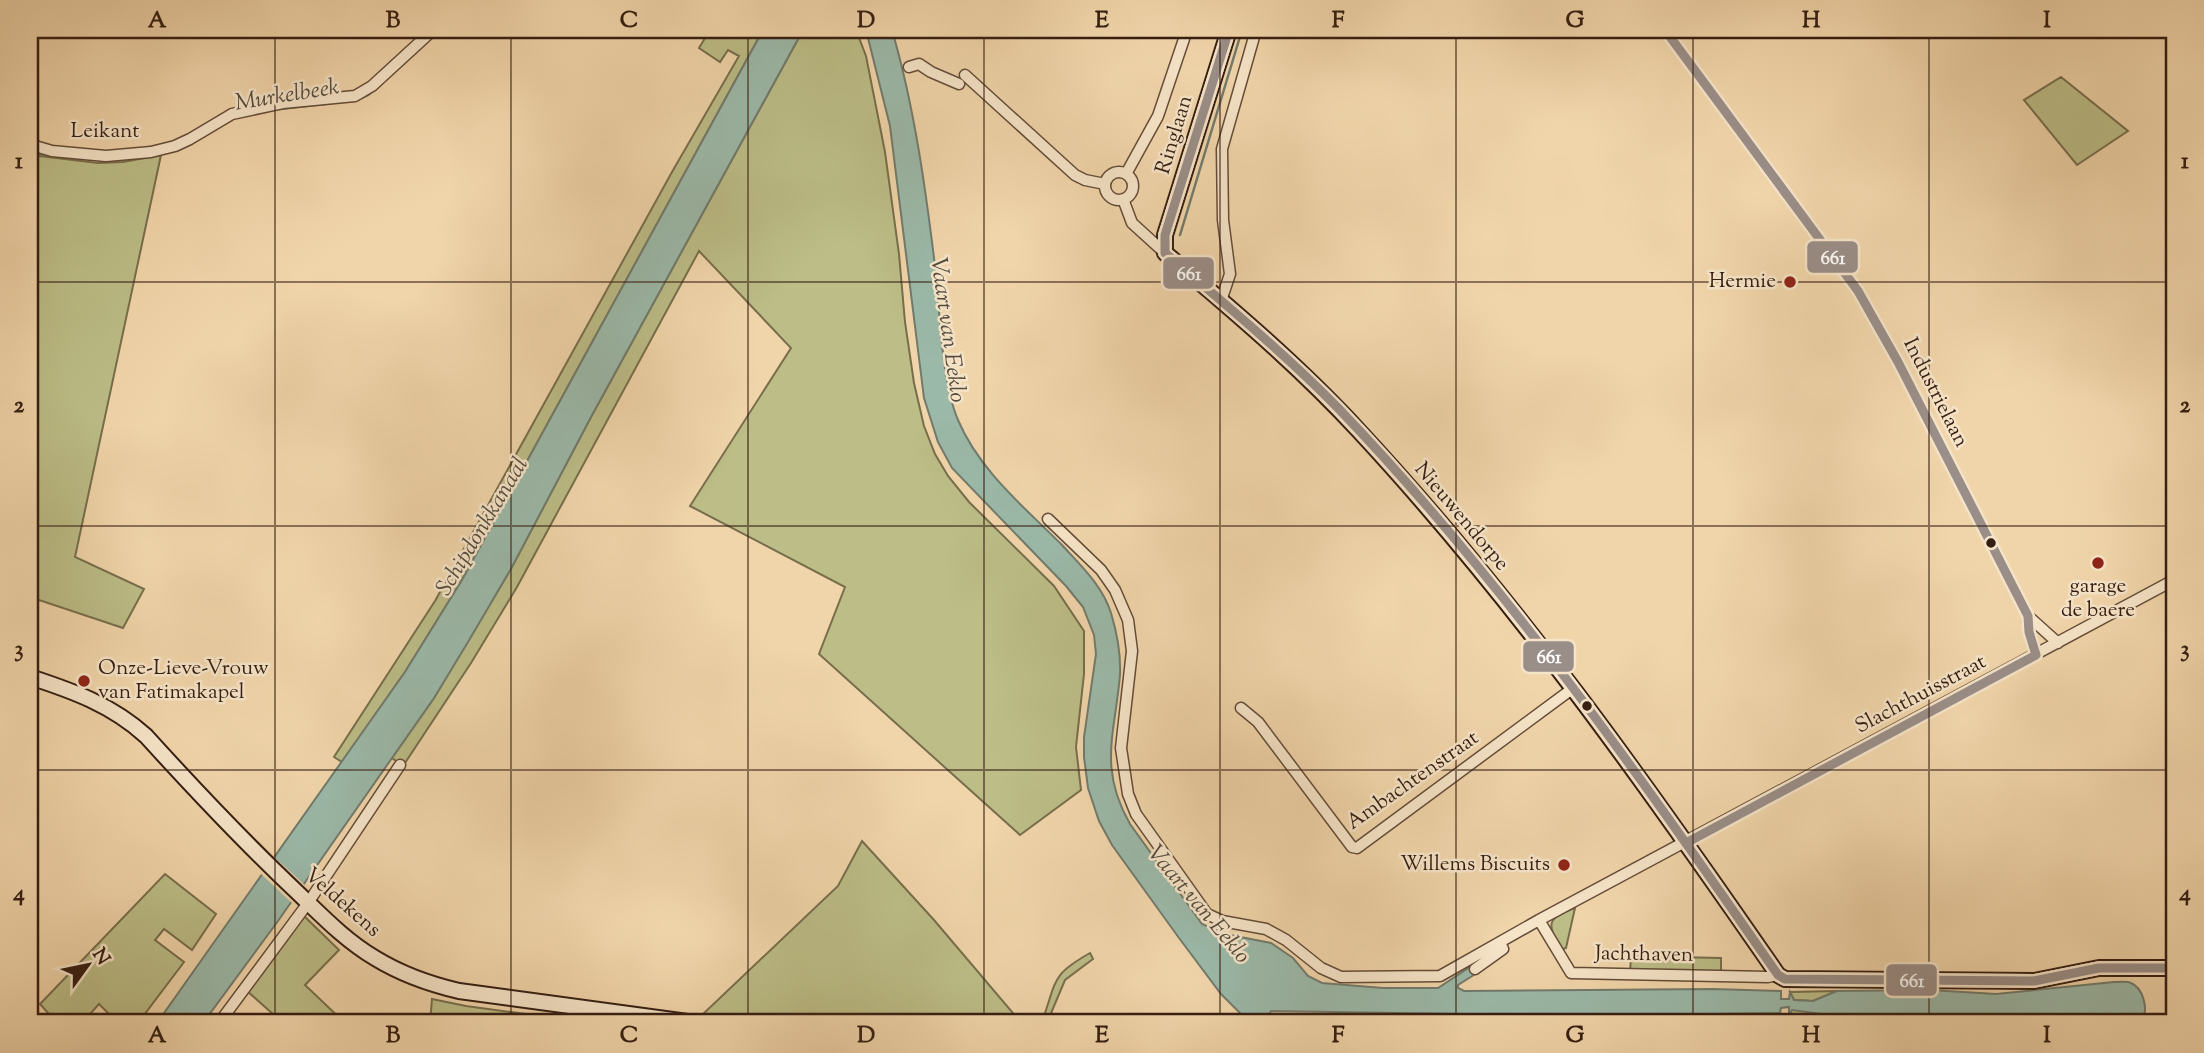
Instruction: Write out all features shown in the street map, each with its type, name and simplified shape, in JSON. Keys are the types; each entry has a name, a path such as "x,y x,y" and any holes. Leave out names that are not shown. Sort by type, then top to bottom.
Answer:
{"street":[{"name":"Leikant","path":"33,150 106,156 151,152 190,139 232,114 283,103 355,96 372,86 433,30"},
{"path":"1126,174 1158,116 1187,30"},
{"name":"Ringlaan","path":"1165,253 1165,235 1230,30"},
{"path":"1221,301 1230,274 1223,220 1222,149 1256,30"},
{"name":"Industrielaan","path":"1665,30 1858,291 1898,362 2028,617 2058,643"},
{"path":"909,67 919,64 931,72 962,80 1075,175 1105,184"},
{"path":"30,136 33,150"},
{"path":"1123,199 1112,198 1106,192 1105,184 1113,173 1126,174"},
{"path":"1123,199 1132,190 1133,184 1126,174"},
{"path":"1123,199 1132,223 1165,253"},
{"name":"Nieuwendorpe","path":"1165,253 1318,389 1368,442 1516,616 1686,843 1778,975"},
{"name":"Slachthuisstraat","path":"1048,519 1101,570 1115,590 1128,620 1132,651 1121,748 1128,794 1136,814 1207,914 1222,921 1266,929 1286,940 1321,968 1340,977 1440,976 1539,920 2174,580"},
{"name":"Industrielaan","path":"2028,617 2029,632 2036,655"},
{"name":"Veldekens","path":"30,677 83,695 127,720 261,859 361,949 391,967 435,986 695,1023"},
{"name":"Ambachtenstraat","path":"1241,708 1258,722 1352,847 1357,848 1572,689"},
{"path":"219,1023 400,765"},
{"name":"Jachthaven","path":"1539,920 1571,973 1778,975"},
{"path":"1475,969 1503,949 1500,942"},
{"path":"1778,975 1785,979 2034,981 2099,968 2174,968"}],"green space":[{"path":"710,30 763,30 462,580 405,672 342,762 334,757 435,601 739,56 728,50 720,62 699,48"},
{"path":"803,30 856,30 866,56 885,152 914,383 924,426 935,454 948,476 969,502 1054,586 1084,631 1084,674 1076,747 1081,790 1020,835 819,654 845,587 690,506 791,348 699,251 517,587 403,766 392,758 434,698 512,567"},
{"path":"2061,77 2128,131 2077,165 2024,100"},
{"path":"161,155 75,557 144,589 123,628 30,597 30,166 35,157 40,156 98,163 123,162"},
{"path":"862,841 1018,1019 703,1014 838,886"},
{"path":"165,874 216,914 192,950 164,929 155,940 184,962 138,1023 118,1023 99,1004 82,1023 57,1023 40,1004"},
{"path":"1575,908 1566,948 1560,950 1553,934 1552,923 1558,915"},
{"path":"303,915 339,950 305,985 345,1023 283,1023 246,990"},
{"path":"1090,953 1093,959 1065,980 1049,1018 1044,1016 1058,978 1069,966"},
{"path":"1631,956 1721,958 1721,976 1630,974"},
{"path":"1837,991 1813,1001 1794,1000 1790,992"},
{"path":"432,999 466,1006 593,1023 430,1023"},
{"path":"1792,1009 1861,1019 1789,1015"},
{"path":"1060,1014 1214,1017 1215,1023 1060,1022"}],"shaded area":[{"path":"763,30 803,30 512,567 434,698 203,1023 157,1023 405,672 462,580"},
{"path":"866,30 892,30 900,60 924,182 948,387 958,420 990,472 1083,568 1107,603 1115,628 1120,659 1111,751 1114,785 1130,824 1202,924 1225,934 1271,943 1293,958 1308,976 1322,983 1383,988 1438,988 1473,965 1477,973 1458,985 1458,988 1464,991 1713,989 1781,991 1781,999 1789,999 1790,992 1794,1000 1813,1001 1837,991 1930,990 1996,994 2125,982 2139,989 2145,1009 2143,1018 2125,1022 1861,1019 1792,1010 1789,1015 1789,1007 1781,1008 1780,1013 1585,1016 1271,1011 1264,1023 1250,1023 1221,994 1179,938 1112,845 1099,821 1088,788 1084,757 1084,737 1096,654 1094,635 1083,607 952,468 938,442 924,398 890,126"}],"pier":[{"path":"271,854 307,887 294,905 259,872"}],"waterway":[{"path":"1180,235 1242,30"},
{"name":"Murkelbeek","path":"356,100 374,90"},
{"name":"Murkelbeek","path":"272,110 349,101"},
{"name":"Murkelbeek","path":"38,154 49,155"},
{"name":"Murkelbeek","path":"108,160 132,158"}],"transit line":[{"name":"661","path":"1229,30 1165,235 1165,253 1253,329 1338,408 1458,542 1623,755 1778,975 1785,979 2034,981 2099,968 2174,968"},
{"name":"661","path":"1665,30 1858,291 1898,362 2028,616 2029,632 2036,655 1686,843"}],"place":[{"name":"Hermie","path":"1790,282"},
{"name":"garage de baere","path":"2098,563"},
{"name":"Onze-Lieve-Vrouw van Fatimakapel","path":"84,681"},
{"name":"Willems Biscuits","path":"1564,865"}],"water label":[{"name":"Vaart van Eeklo","path":"947,330"},
{"name":"Schipdonkkanaal","path":"483,527"},
{"name":"Vaart van Eeklo","path":"1198,905"}]}
